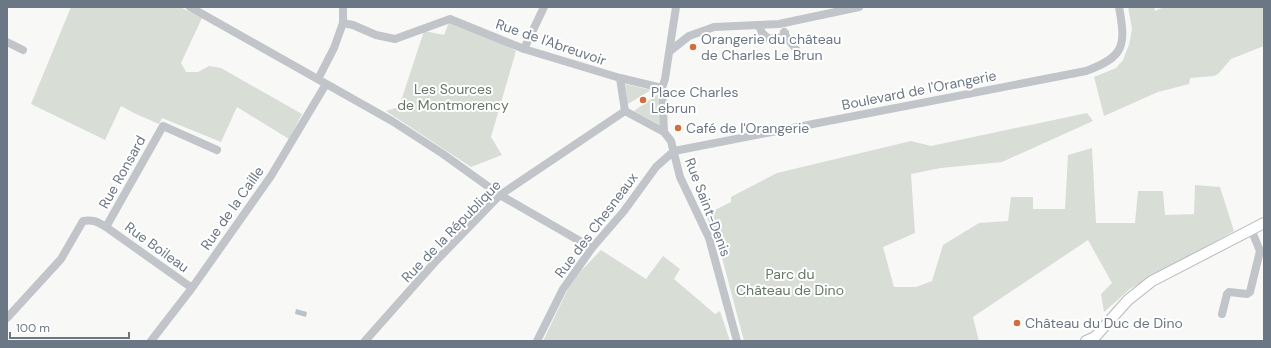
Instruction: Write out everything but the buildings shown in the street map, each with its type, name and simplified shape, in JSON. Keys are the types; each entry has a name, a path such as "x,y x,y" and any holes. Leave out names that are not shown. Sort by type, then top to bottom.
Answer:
{"main road":[{"path":"1086,341 1095,337 1128,300 1148,284 1264,223"},
{"path":"1096,341 1101,330"}],"street":[{"path":"190,7 420,139 500,195 592,248"},
{"path":"318,80 334,48 343,23 343,7"},
{"path":"524,49 544,7"},
{"path":"664,132 662,88 670,51 676,7"},
{"path":"840,12 847,7"},
{"path":"670,51 689,36 710,28 779,24 859,7"},
{"name":"Boulevard de l'Orangerie","path":"674,151 1086,71 1100,66 1113,58 1121,47 1124,34 1119,7"},
{"name":"Rue de l'Abreuvoir","path":"343,23 353,25 376,35 395,38 450,19 524,49 620,78 662,88"},
{"path":"779,24 787,38 796,49"},
{"path":"759,25 762,33 769,39 784,37 785,33"},
{"path":"7,42 23,50"},
{"path":"620,78 625,111 664,132 671,141 674,151"},
{"name":"Rue de la Caille","path":"151,341 192,288 272,176 326,84"},
{"name":"Rue de la République","path":"365,341 435,262 500,195 625,111"},
{"name":"Rue Ronsard","path":"7,318 61,259 83,221 95,220 106,227 163,126 217,150"},
{"name":"Rue des Chesneaux","path":"537,341 563,289 592,248 624,211 656,167 674,151"},
{"name":"Rue Saint-Denis","path":"674,151 680,177 709,238 737,341"},
{"name":"Rue Boileau","path":"106,227 192,288"},
{"path":"1222,314 1227,294 1229,292 1247,294 1250,292 1260,251 1251,230"}],"green space":[{"path":"71,7 180,7 202,18 181,63 186,72 198,72 209,66 221,68 302,114 289,139 237,107 221,142 162,118 159,124 121,106 105,140 31,104"},
{"path":"1128,7 1154,7 1155,11 1164,7 1263,7 1264,46 1231,59 1218,74 1214,76 1190,78 1189,84 1158,92 1104,116 1094,77 1116,68 1123,60 1129,45 1132,29"},
{"name":"Les Sources de Montmorency","path":"449,22 500,41 516,51 491,137 502,155 471,167 386,111 399,107 424,31 444,35"},
{"path":"625,84 651,90 628,104"},
{"path":"658,94 660,125 634,111"},
{"name":"Parc du Château de Dino","path":"1087,113 1093,121 1002,162 941,168 911,174 915,233 883,247 894,287 916,287 932,281 943,245 979,223 1008,221 1011,197 1033,197 1033,209 1065,209 1068,155 1092,148 1096,223 1135,223 1138,191 1163,191 1165,215 1194,214 1195,185 1220,187 1234,231 1130,289 1104,312 1101,294 1112,283 1088,240 973,317 979,341 744,341 716,235 705,215 731,202 731,197 777,173 911,141 931,146"},
{"path":"601,250 646,279 663,256 680,269 674,279 715,314 720,311 730,341 543,341 568,289 580,272"}],"shaded area":[{"path":"296,309 307,312 306,317 295,314"}],"place":[{"name":"Orangerie du château de Charles Le Brun","path":"693,47"},
{"name":"Place Charles Lebrun","path":"643,100"},
{"name":"Café de l'Orangerie","path":"678,128"},
{"name":"Château du Duc de Dino","path":"1017,323"}]}
